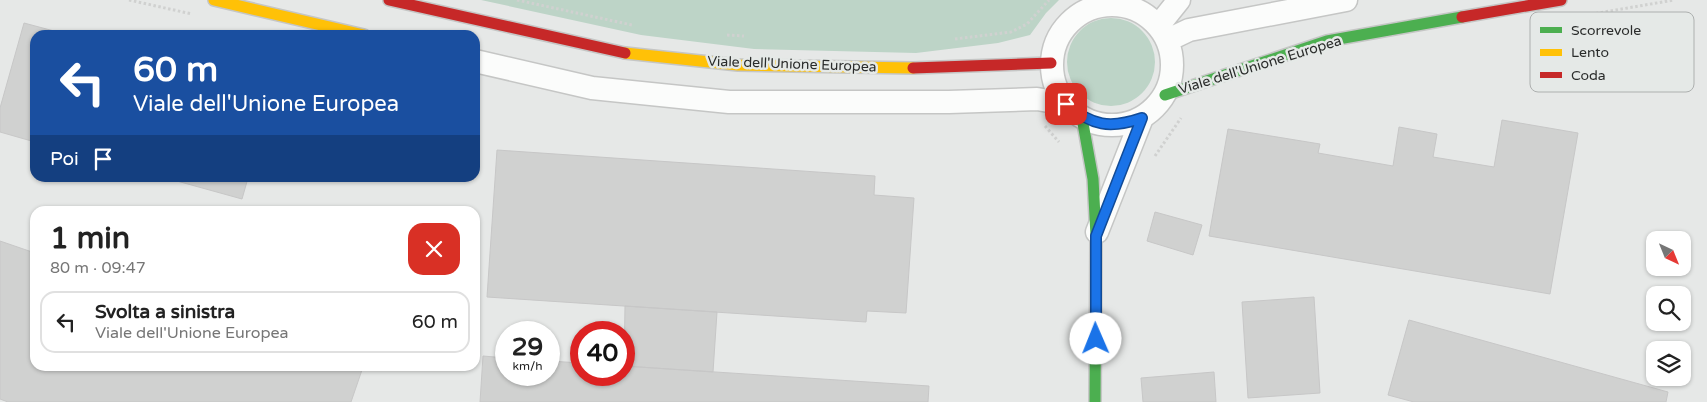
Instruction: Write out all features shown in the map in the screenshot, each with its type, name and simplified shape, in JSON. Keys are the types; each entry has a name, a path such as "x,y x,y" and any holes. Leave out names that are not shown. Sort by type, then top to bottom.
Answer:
{"street":[{"path":"214,0 343,30"},
{"name":"Viale dell'Unione Europea","path":"389,0 611,52 738,65 946,68 1051,63"},
{"path":"1163,32 1179,0"},
{"path":"1263,0 1289,10"},
{"path":"1094,402 1096,236 1093,180 1074,111 1055,85 1051,63 1056,42 1067,24 1084,11 1108,2 1124,5 1143,12 1163,32 1189,30 1346,0"},
{"name":"Viale dell'Unione Europea","path":"1166,95 1327,41 1561,0"},
{"name":"Viale dell'Unione Europea","path":"480,62 592,88 729,102 949,102 1037,99 1074,111 1102,125 1123,125 1142,118 1156,108 1166,95 1172,77 1173,58 1163,32"},
{"path":"1096,236 1142,118"}],"path":[{"path":"517,0 640,27"},
{"path":"946,40 1011,32 1027,24 1049,0"},
{"path":"1605,12 1674,0"},
{"path":"717,34 746,36"},
{"path":"1152,162 1161,144 1188,112"},
{"path":"1037,122 1045,126 1062,145"}],"green space":[{"path":"481,0 1059,0 1046,13 1030,35 998,43 916,53 754,49 641,35"},
{"path":"1102,18 1120,18 1136,25 1148,37 1155,53 1155,71 1148,87 1136,99 1120,106 1102,106 1086,99 1074,87 1067,71 1067,53 1074,37 1086,25"}],"building":[{"path":"24,23 50,30 30,30 30,141 0,132 0,108"},
{"path":"1502,120 1578,133 1550,294 1209,236 1228,129 1320,144 1318,153 1393,166 1399,127 1437,134 1433,157 1494,167"},
{"path":"497,150 875,176 874,195 914,198 906,313 867,311 866,322 487,297"},
{"path":"180,182 247,182 242,199"},
{"path":"1155,212 1202,225 1193,255 1147,241"},
{"path":"0,241 30,251 30,371 362,371 351,402 8,402 0,399"},
{"path":"1314,297 1320,393 1248,398 1242,302"},
{"path":"625,306 717,312 713,372 635,367 635,321 625,321"},
{"path":"1409,320 1668,392 1666,402 1414,402 1388,395"},
{"path":"483,356 495,357 495,386 560,386 560,362 570,362 570,386 635,386 635,367 929,386 928,402 480,402"},
{"path":"1214,372 1216,402 1143,402 1141,378"}],"traffic: fast":[{"path":"1165,95 1327,41 1462,17"},
{"path":"1082,118 1093,179 1096,236 1095,402"}],"traffic: slow":[{"path":"214,0 343,30"},
{"path":"625,53 738,65 913,68"}],"traffic: jam":[{"path":"389,0 625,53"},
{"path":"1462,17 1561,0"},
{"path":"913,68 1051,63"}],"route":[{"path":"1066,104 1082,118 1102,125 1123,125 1142,118 1134,134 1096,236 1094,293 1096,339"}]}
